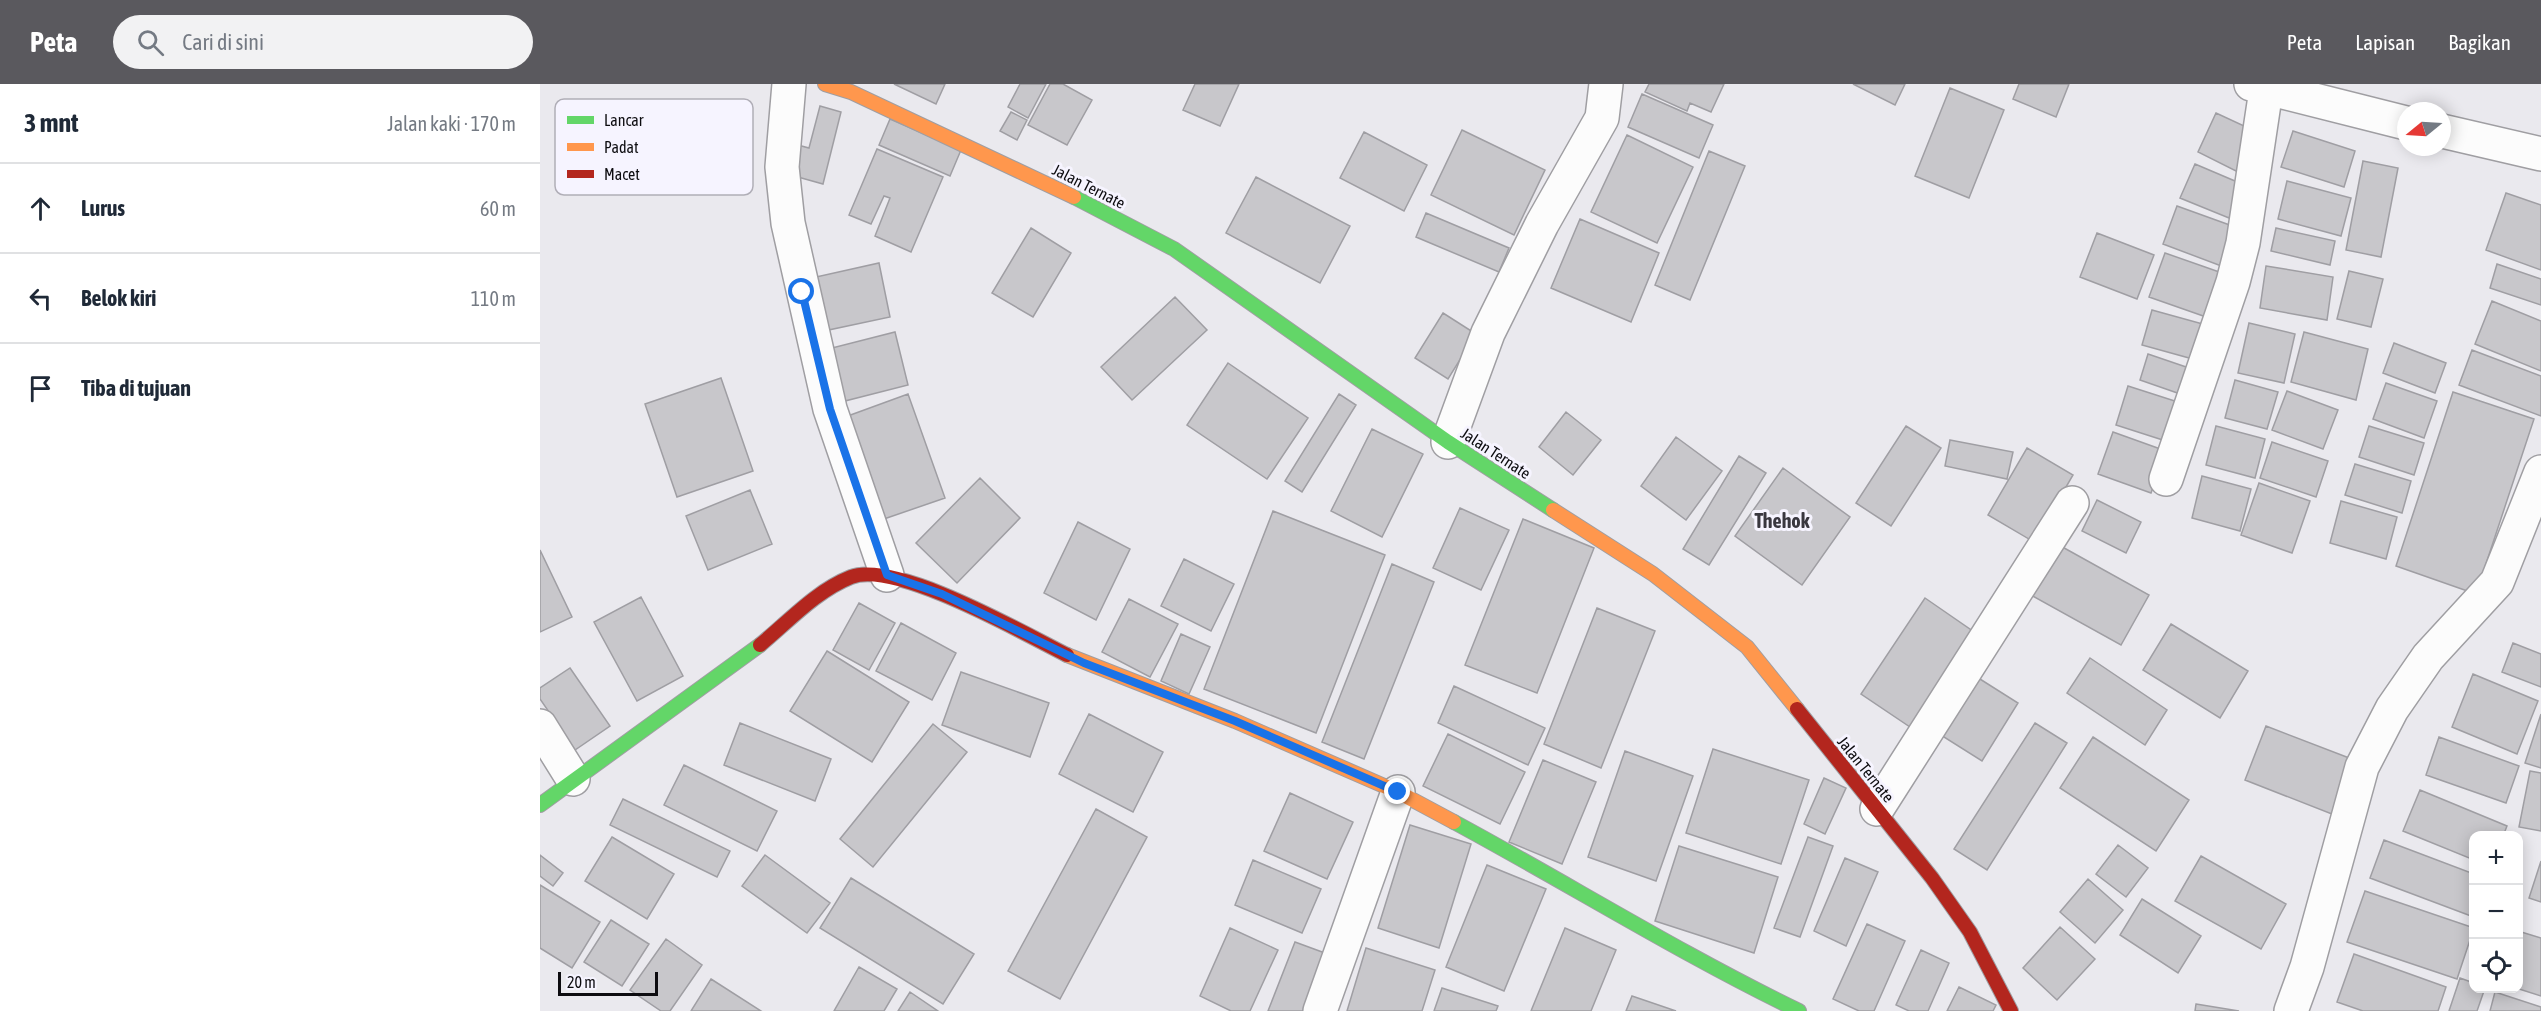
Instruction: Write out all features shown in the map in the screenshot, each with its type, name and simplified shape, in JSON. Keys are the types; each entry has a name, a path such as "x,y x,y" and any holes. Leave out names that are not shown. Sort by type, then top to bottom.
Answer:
{"street":[{"path":"789,84 782,167 788,223 830,409 887,575"},
{"path":"1448,442 1488,333 1542,224 1602,118 1606,84"},
{"name":"Jalan Ternate","path":"837,86 1038,178 1174,249 1448,442 1653,574 1748,647 1932,878 1970,932 2010,1011"},
{"path":"2166,479 2241,253 2258,87 2397,121"},
{"path":"2451,133 2541,154"},
{"path":"2291,1011 2307,966 2362,766 2392,709 2428,657 2498,582 2541,471"},
{"path":"1877,809 2072,503"},
{"path":"540,805 573,779 758,648 825,590 854,576 887,575 942,594 1084,663 1235,721 1398,792 1662,937 1721,974 1799,1011"},
{"path":"540,726 573,779"},
{"path":"1320,1011 1398,792"}],"building":[{"path":"894,84 945,84 936,104"},
{"path":"1020,84 1046,84 1028,118 1008,107"},
{"path":"1050,84 1063,84 1092,100 1067,145 1028,125"},
{"path":"1195,84 1239,84 1220,126 1183,110"},
{"path":"1649,84 1724,84 1711,112 1690,103 1687,111 1645,92"},
{"path":"1853,84 1905,84 1895,105"},
{"path":"2019,84 2069,84 2056,117 2013,99"},
{"path":"1950,88 2004,110 1969,198 1915,176"},
{"path":"1642,94 1713,125 1699,158 1628,127"},
{"path":"820,106 841,112 823,184 787,174 794,144 809,148"},
{"path":"1011,112 1027,120 1017,140 1000,131"},
{"path":"2216,113 2255,131 2236,171 2198,152"},
{"path":"890,119 961,150 950,176 879,145"},
{"path":"1462,130 1545,170 1514,235 1431,195"},
{"path":"2293,131 2355,151 2344,187 2281,167"},
{"path":"1364,132 1427,165 1404,211 1340,178"},
{"path":"1627,135 1693,167 1657,243 1591,212"},
{"path":"877,149 943,177 911,252 875,236 890,198 884,196 871,224 849,215"},
{"path":"1709,151 1745,166 1690,300 1655,285"},
{"path":"2363,161 2398,168 2381,257 2346,250"},
{"path":"2195,164 2242,184 2229,218 2180,198"},
{"path":"1256,177 1350,226 1320,283 1226,233"},
{"path":"2287,181 2351,198 2341,236 2278,219"},
{"path":"2506,193 2541,205 2541,270 2486,250"},
{"path":"2177,206 2238,228 2224,267 2163,244"},
{"path":"1426,213 1509,248 1499,272 1416,237"},
{"path":"1580,219 1659,253 1631,322 1551,288"},
{"path":"1031,228 1071,253 1033,317 992,293"},
{"path":"2276,228 2335,241 2330,265 2271,251"},
{"path":"2097,233 2154,255 2137,299 2080,277"},
{"path":"2165,253 2225,274 2209,318 2149,297"},
{"path":"879,263 890,317 819,332 807,279"},
{"path":"2497,264 2541,279 2541,305 2490,288"},
{"path":"2266,266 2333,277 2327,320 2260,308"},
{"path":"2349,271 2383,279 2371,327 2337,319"},
{"path":"1175,297 1207,330 1132,400 1101,367"},
{"path":"2492,301 2541,321 2541,371 2475,344"},
{"path":"2152,310 2210,326 2200,361 2142,345"},
{"path":"1443,313 1476,334 1448,379 1415,358"},
{"path":"2249,323 2295,334 2284,383 2238,373"},
{"path":"895,332 908,385 841,402 828,349"},
{"path":"2304,332 2368,349 2356,400 2291,382"},
{"path":"2394,343 2446,363 2435,393 2383,373"},
{"path":"2472,350 2541,376 2541,416 2459,385"},
{"path":"2148,354 2195,370 2186,396 2140,380"},
{"path":"1228,363 1308,418 1267,479 1187,425"},
{"path":"721,378 753,471 677,497 645,404"},
{"path":"2235,380 2278,392 2267,429 2225,418"},
{"path":"2386,383 2437,401 2424,438 2373,419"},
{"path":"2128,386 2181,403 2169,442 2116,425"},
{"path":"2287,391 2338,410 2323,449 2272,430"},
{"path":"2453,392 2534,419 2476,594 2396,566"},
{"path":"908,394 945,498 881,520 845,417"},
{"path":"1339,394 1356,405 1302,492 1285,481"},
{"path":"1566,412 1601,440 1573,475 1539,447"},
{"path":"1906,426 1941,448 1891,526 1856,503"},
{"path":"2216,426 2265,439 2255,478 2206,465"},
{"path":"2369,426 2424,443 2414,475 2359,457"},
{"path":"1372,429 1423,454 1382,537 1331,511"},
{"path":"2113,432 2166,451 2151,493 2098,474"},
{"path":"1676,437 1722,471 1686,520 1641,486"},
{"path":"1950,440 2013,452 2007,479 1945,466"},
{"path":"2272,442 2328,461 2316,497 2260,478"},
{"path":"2027,448 2073,475 2034,542 1988,515"},
{"path":"1739,456 1766,473 1709,565 1683,549"},
{"path":"2355,464 2411,481 2402,513 2345,495"},
{"path":"1783,468 1850,517 1802,585 1735,536"},
{"path":"2202,476 2251,489 2240,531 2192,518"},
{"path":"980,478 1020,518 957,583 916,543"},
{"path":"2259,483 2310,501 2292,553 2241,535"},
{"path":"750,490 772,544 708,570 686,516"},
{"path":"2097,500 2141,522 2126,553 2082,531"},
{"path":"2341,501 2397,517 2386,559 2330,543"},
{"path":"1460,508 1509,530 1481,590 1433,568"},
{"path":"1273,511 1385,555 1316,733 1204,689"},
{"path":"1523,519 1594,548 1537,693 1465,665"},
{"path":"1078,522 1130,549 1096,620 1044,593"},
{"path":"2057,544 2149,595 2121,645 2029,594"},
{"path":"540,550 572,617 540,632"},
{"path":"1184,559 1234,584 1211,631 1161,606"},
{"path":"1392,564 1434,582 1364,759 1322,742"},
{"path":"641,597 683,676 637,701 594,622"},
{"path":"1925,598 1977,634 1913,729 1861,694"},
{"path":"1129,599 1178,624 1150,677 1102,652"},
{"path":"859,603 895,623 869,670 833,650"},
{"path":"1597,608 1655,631 1601,768 1544,744"},
{"path":"901,623 956,653 932,700 876,671"},
{"path":"2171,624 2248,671 2220,718 2143,670"},
{"path":"1181,634 1210,647 1189,694 1161,681"},
{"path":"2513,643 2541,654 2541,687 2502,672"},
{"path":"827,651 909,702 872,762 790,711"},
{"path":"2090,658 2167,710 2145,745 2067,693"},
{"path":"570,668 610,726 575,750 540,699 540,688"},
{"path":"961,672 1049,703 1030,757 942,725"},
{"path":"1972,674 2018,703 1982,761 1936,732"},
{"path":"2473,674 2538,701 2517,754 2452,727"},
{"path":"1454,686 1545,728 1528,765 1438,723"},
{"path":"1089,714 1163,752 1133,812 1059,774"},
{"path":"2541,714 2541,768 2525,763"},
{"path":"740,723 831,759 815,801 724,765"},
{"path":"2035,723 2067,743 1987,870 1954,849"},
{"path":"933,724 967,752 873,867 840,839"},
{"path":"2266,726 2357,761 2337,816 2245,780"},
{"path":"1448,734 1525,772 1500,824 1423,786"},
{"path":"2093,737 2189,800 2156,851 2060,788"},
{"path":"2439,737 2519,766 2506,803 2426,775"},
{"path":"1713,749 1809,780 1781,864 1686,833"},
{"path":"1625,751 1693,776 1656,881 1588,857"},
{"path":"1543,760 1596,782 1562,864 1509,842"},
{"path":"684,765 777,811 757,851 664,805"},
{"path":"2530,771 2541,773 2541,831 2519,827"},
{"path":"1824,778 1846,788 1825,834 1804,824"},
{"path":"2420,790 2507,826 2505,831 2469,831 2469,858 2403,831"},
{"path":"1290,793 1353,822 1327,879 1264,851"},
{"path":"623,799 730,851 717,877 610,825"},
{"path":"1096,809 1147,837 1060,999 1008,971"},
{"path":"1410,825 1471,844 1439,948 1378,928"},
{"path":"612,837 674,874 647,919 585,881"},
{"path":"1808,837 1833,846 1800,937 1774,928"},
{"path":"2384,840 2469,872 2469,915 2370,878"},
{"path":"2118,845 2148,868 2126,897 2096,874"},
{"path":"1679,846 1778,877 1754,953 1655,921"},
{"path":"540,855 563,873 553,886 540,876"},
{"path":"765,855 830,903 807,933 742,886"},
{"path":"2201,856 2286,904 2261,949 2175,901"},
{"path":"1845,858 1878,872 1846,946 1814,931"},
{"path":"1253,860 1321,889 1302,933 1235,905"},
{"path":"2541,861 2541,902 2529,898"},
{"path":"1487,865 1546,889 1504,991 1446,967"},
{"path":"851,878 974,954 943,1004 820,928"},
{"path":"2088,879 2123,910 2095,943 2060,912"},
{"path":"540,885 600,922 572,968 540,948"},
{"path":"2365,891 2469,926 2469,943 2457,979 2347,942"},
{"path":"2142,899 2201,936 2178,973 2120,935"},
{"path":"611,920 649,944 622,986 584,962"},
{"path":"1867,924 1905,941 1874,1011 1859,1011 1833,999"},
{"path":"2060,927 2095,959 2057,1000 2023,968"},
{"path":"1230,928 1278,950 1250,1011 1231,1011 1200,996"},
{"path":"1565,928 1616,950 1591,1011 1531,1011"},
{"path":"2523,933 2541,938 2541,996 2523,990"},
{"path":"666,939 702,965 670,1011 661,1011 630,990"},
{"path":"1295,942 1333,956 1311,1011 1268,1011"},
{"path":"1366,948 1435,970 1422,1011 1347,1011"},
{"path":"1921,950 1949,963 1928,1011 1909,1011 1896,1005"},
{"path":"2354,954 2446,987 2438,1011 2363,1011 2337,1002"},
{"path":"859,967 897,989 884,1011 834,1011"},
{"path":"2460,978 2469,981 2469,993 2483,993 2477,1011 2449,1011"},
{"path":"711,979 761,1011 691,1011"},
{"path":"1959,987 1996,1005 1993,1011 1947,1011"},
{"path":"1442,988 1498,1006 1496,1011 1434,1011"},
{"path":"910,992 938,1011 898,1011"},
{"path":"2495,993 2541,1007 2541,1011 2490,1011"},
{"path":"1632,996 1676,1011 1626,1011"},
{"path":"2196,1004 2239,1011 2195,1011"}],"traffic: fast":[{"path":"1074,197 1174,249 1448,442 1553,510"},
{"path":"540,805 760,645"},
{"path":"1454,822 1668,942 1799,1011"}],"traffic: slow":[{"path":"825,84 851,92 1074,197"},
{"path":"1553,510 1653,574 1747,647 1797,709"},
{"path":"1067,655 1235,721 1398,792 1454,822"}],"traffic: jam":[{"path":"760,645 826,590 851,577 871,575 898,579 928,588 991,616 1067,655"},
{"path":"1797,709 1932,878 1970,932 2011,1011"}],"district":[{"name":"Thehok","path":"1782,521"}],"route":[{"path":"802,292 830,409 887,575 942,594 1084,663 1235,721 1398,792"}]}
